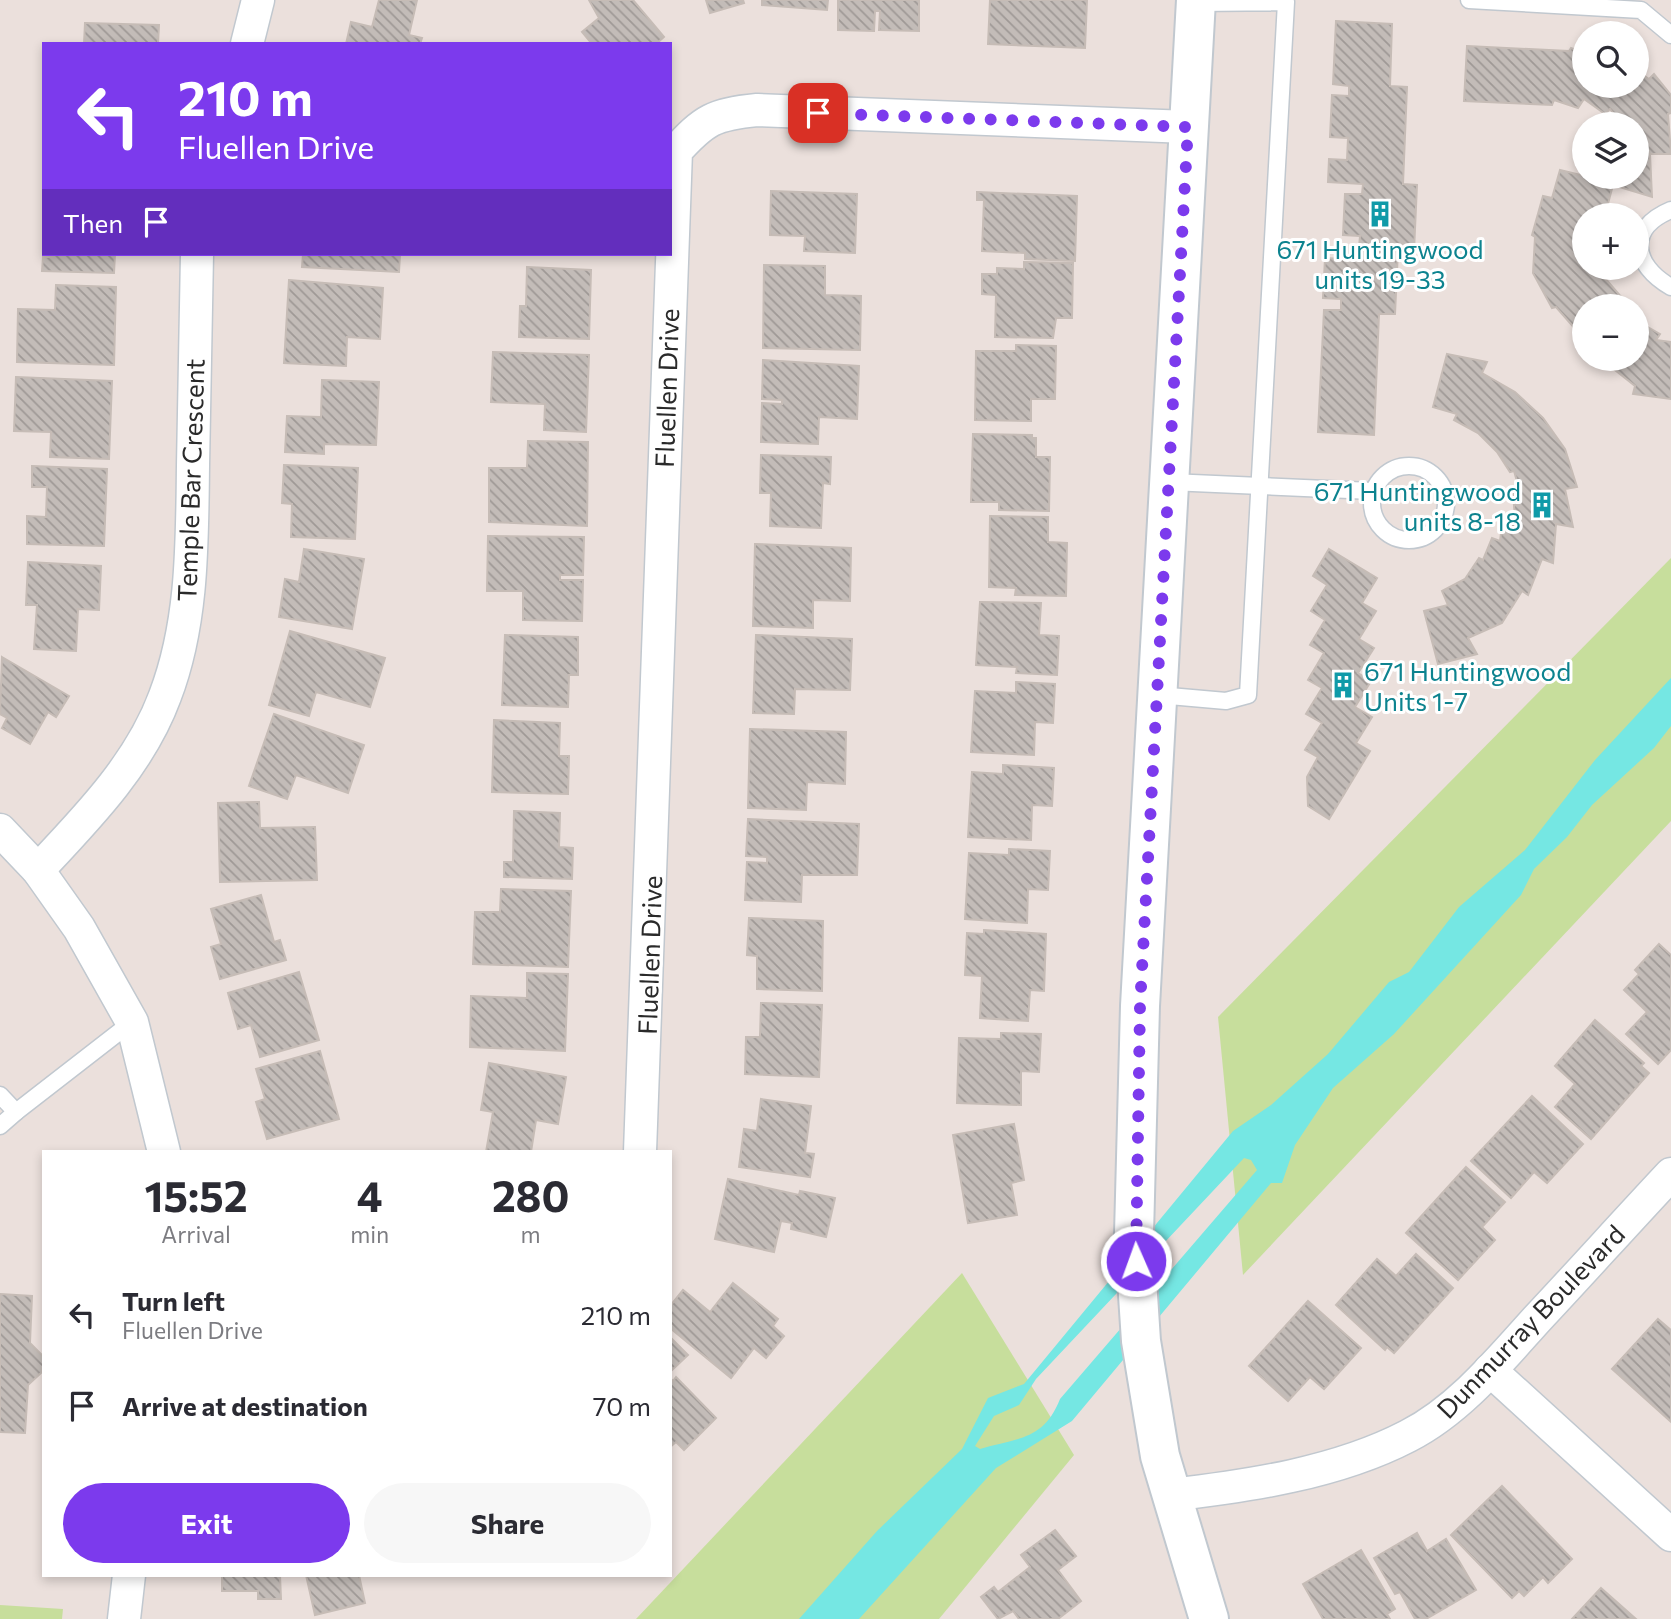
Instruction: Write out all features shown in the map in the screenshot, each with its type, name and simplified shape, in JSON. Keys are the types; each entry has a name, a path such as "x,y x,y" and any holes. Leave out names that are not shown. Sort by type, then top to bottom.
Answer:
{"street":[{"path":"248,42 258,0"},
{"path":"1196,2 1140,1006 1134,1234 1146,1377 1171,1495 1209,1619"},
{"name":"Fluellen Drive","path":"672,232 676,151 701,123 733,112 757,110 1188,127"},
{"name":"Temple Bar Crescent","path":"38,870 83,822 128,765 165,697 179,654 191,570 197,256"},
{"name":"Fluellen Drive","path":"640,1150 649,992 671,256"},
{"path":"0,830 38,870 79,928 132,1022 164,1150"},
{"name":"Dunmurray Boulevard","path":"1171,1495 1234,1488 1310,1471 1406,1437 1434,1421 1490,1370 1671,1174"},
{"path":"1490,1370 1671,1535"},
{"path":"124,1619 129,1577"}],"lane":[{"path":"1469,0 1641,10 1671,36"},
{"path":"1158,695 1226,701 1248,695 1259,484 1293,1 1196,2"},
{"path":"1671,210 1653,219 1640,244 1641,261 1653,277 1671,287"},
{"path":"1415,465 1438,477 1448,502 1440,527 1417,541 1391,538 1373,518 1372,491 1389,471 1415,465"},
{"path":"1170,482 1372,491"},
{"path":"0,1126 132,1022"},
{"path":"0,1095 16,1112"}],"green space":[{"path":"1671,558 1671,821 1243,1275 1218,1017"},
{"path":"962,1273 1074,1455 939,1619 636,1619"},
{"path":"0,1605 63,1609 62,1619 0,1619"}],"water":[{"path":"1671,678 1671,726 1654,748 1592,805 1567,837 1534,869 1521,895 1394,1034 1333,1088 1295,1145 1282,1183 1271,1183 1072,1421 996,1468 859,1619 799,1619 877,1531 962,1449 988,1398 1024,1384 1233,1131 1271,1105 1328,1054 1389,982 1409,972 1459,907 1525,850 1595,760","holes":["1244,1158 1251,1160 1257,1170 1060,1399 1046,1423 1038,1430 1018,1439 980,1449 975,1446 994,1416 1019,1405 1036,1379"]}],"building":[{"path":"379,0 417,0 409,35 422,38 421,42 346,42 351,22 372,27"},
{"path":"589,0 633,0 664,37 658,42 590,42 582,32 599,18"},
{"path":"706,0 743,0 744,3 710,13"},
{"path":"762,0 828,0 827,10 762,5"},
{"path":"838,0 919,0 919,31 879,30 880,11 875,11 874,31 838,30"},
{"path":"990,0 1087,0 1085,48 988,44"},
{"name":"671 Huntingwood units 19-33","path":"1336,21 1392,24 1390,86 1407,87 1403,184 1417,185 1414,251 1398,250 1395,314 1379,314 1374,435 1318,432 1324,310 1341,310 1341,299 1323,298 1325,258 1343,259 1343,246 1359,247 1360,236 1343,235 1345,194 1362,194 1363,184 1328,182 1329,159 1347,160 1348,138 1330,137 1332,95 1349,96 1349,86 1333,84"},
{"path":"85,23 159,25 158,42 84,42"},
{"path":"1467,46 1569,51 1571,48 1572,98 1649,98 1649,79 1654,74 1671,95 1671,113 1668,114 1671,154 1650,154 1652,197 1626,189 1649,189 1649,112 1612,112 1610,109 1602,112 1584,99 1578,108 1554,100 1552,105 1464,101"},
{"path":"1560,170 1572,173 1572,189 1612,189 1608,203 1572,203 1572,280 1607,280 1619,294 1572,294 1572,325 1556,307 1552,308 1533,273 1535,237 1532,235 1543,196 1552,198"},
{"path":"771,191 857,194 855,253 804,251 805,236 770,235"},
{"path":"977,192 1077,196 1075,261 1025,259 1025,253 982,251 984,200 977,200"},
{"path":"115,256 114,273 42,271 43,257"},
{"path":"303,256 400,256 399,272 302,267"},
{"path":"1024,262 1073,263 1072,318 1056,318 1053,338 995,337 996,295 982,294 982,274 997,274 997,268 1024,269"},
{"path":"764,265 825,266 825,295 861,296 860,350 763,348"},
{"path":"527,267 591,270 589,339 519,337 520,306 526,306"},
{"path":"289,280 383,288 380,339 347,337 346,366 284,363"},
{"path":"56,285 116,287 114,365 17,362 18,309 55,310"},
{"path":"1649,328 1660,334 1656,340 1671,342 1671,399 1633,394 1635,386 1616,371 1649,371"},
{"path":"1016,345 1056,346 1055,399 1031,399 1031,421 975,420 976,351 1016,351"},
{"path":"493,352 589,355 586,432 544,430 545,404 491,402"},
{"name":"671 Huntingwood units 8-18","path":"1447,354 1487,362 1482,373 1515,392 1543,418 1565,449 1577,487 1565,489 1573,527 1556,524 1553,563 1542,559 1528,595 1522,591 1502,623 1468,638 1477,654 1438,664 1424,611 1448,605 1442,591 1465,579 1479,558 1483,560 1492,538 1500,541 1503,517 1515,518 1513,493 1520,492 1514,471 1510,472 1497,452 1478,433 1454,420 1457,414 1433,407"},
{"path":"763,360 859,366 857,419 819,417 818,444 761,442 762,403 782,404 782,400 762,399"},
{"path":"16,377 112,381 109,459 50,457 51,432 14,431"},
{"path":"322,380 379,382 376,445 324,444 324,454 285,452 287,416 321,417"},
{"path":"973,434 1032,435 1032,438 1036,438 1036,457 1050,457 1049,511 999,510 999,502 971,502"},
{"path":"528,441 588,442 587,526 489,522 489,468 527,468"},
{"path":"761,455 831,457 830,484 823,483 821,528 770,526 771,493 760,493"},
{"path":"284,465 358,468 355,539 291,537 292,504 282,503"},
{"path":"32,466 107,469 104,546 27,544 27,516 46,517 47,487 32,487"},
{"path":"990,516 1048,517 1048,542 1067,543 1066,596 1015,595 1016,588 989,587"},
{"path":"488,536 584,537 583,575 560,575 560,580 583,580 582,621 523,620 523,591 487,591"},
{"path":"755,544 851,548 850,601 813,600 813,628 753,626"},
{"path":"304,549 364,559 352,629 279,617 285,579 299,582"},
{"name":"671 Huntingwood Units 1-7","path":"1329,549 1377,578 1362,603 1376,611 1359,639 1374,648 1358,673 1371,681 1355,707 1372,717 1356,743 1370,751 1329,819 1308,806 1307,777 1318,757 1305,750 1322,723 1306,714 1322,688 1308,680 1324,653 1310,645 1325,620 1311,611 1327,585 1313,576"},
{"path":"28,562 101,566 99,610 78,609 76,651 34,649 37,605 26,605"},
{"path":"980,602 1041,603 1039,635 1059,636 1057,675 1016,673 1017,667 976,665"},
{"path":"290,631 385,658 370,707 316,692 309,716 269,705"},
{"path":"505,635 578,637 578,675 569,675 568,707 502,705"},
{"path":"756,635 852,639 850,690 795,689 794,714 753,713"},
{"path":"2,657 69,696 56,717 48,712 30,744 2,728 7,718 0,714"},
{"path":"1016,682 1055,684 1053,723 1035,722 1034,755 971,752 975,691 1016,693"},
{"path":"274,714 364,745 348,793 296,775 287,799 249,786"},
{"path":"494,720 560,723 559,756 569,756 568,794 492,792"},
{"path":"750,729 846,732 845,784 807,782 806,810 748,808"},
{"path":"1003,765 1054,768 1052,806 1032,805 1031,840 968,837 972,772 1003,774"},
{"path":"259,802 260,828 315,827 317,880 220,882 218,803"},
{"path":"514,811 560,813 559,847 573,848 572,879 504,877 504,862 513,862"},
{"path":"748,819 859,824 857,875 802,875 801,902 745,900 747,862 767,863 767,857 746,856"},
{"path":"1009,849 1050,851 1048,890 1028,889 1027,923 965,919 969,853 1009,855"},
{"path":"501,889 571,891 568,967 473,964 475,912 500,912"},
{"path":"261,895 274,942 280,940 286,960 220,979 211,947 221,944 211,909"},
{"path":"749,918 823,921 822,991 757,989 757,956 747,955"},
{"path":"984,930 1046,934 1044,991 1030,990 1028,1021 980,1018 982,976 965,975 967,933 984,934"},
{"path":"1659,944 1671,955 1671,1050 1658,1064 1626,1034 1647,1012 1624,990 1639,974 1635,970"},
{"path":"299,972 319,1040 260,1057 251,1025 238,1029 228,993"},
{"path":"527,973 568,974 565,1051 470,1047 471,996 527,998"},
{"path":"761,1003 822,1005 819,1077 745,1074 746,1037 760,1037"},
{"path":"1595,1020 1644,1063 1641,1066 1649,1073 1591,1139 1555,1107 1575,1084 1555,1066"},
{"path":"1001,1033 1041,1034 1039,1072 1021,1071 1021,1105 957,1103 959,1038 1001,1039"},
{"path":"320,1051 339,1119 267,1139 256,1102 265,1099 256,1069"},
{"path":"489,1063 566,1077 558,1124 536,1120 531,1150 486,1150 493,1112 481,1110"},
{"path":"1532,1096 1583,1144 1547,1183 1534,1172 1511,1198 1471,1161"},
{"path":"761,1099 811,1106 805,1153 814,1154 810,1177 739,1167 744,1129 757,1131"},
{"path":"1014,1124 1024,1180 1011,1183 1017,1215 968,1223 953,1135"},
{"path":"1466,1167 1505,1202 1482,1227 1495,1240 1458,1280 1406,1233"},
{"path":"728,1179 799,1195 800,1191 835,1198 826,1237 791,1229 792,1223 781,1221 774,1252 715,1239"},
{"path":"1416,1254 1453,1288 1394,1353 1387,1347 1385,1350 1336,1305 1377,1259 1396,1276"},
{"path":"733,1283 778,1319 773,1326 784,1336 766,1358 754,1348 731,1378 672,1330 672,1304 683,1290 710,1312"},
{"path":"0,1294 32,1296 30,1343 42,1355 42,1372 28,1385 25,1433 0,1432"},
{"path":"1308,1301 1361,1348 1324,1389 1310,1377 1288,1401 1249,1366"},
{"path":"1658,1319 1671,1330 1671,1422 1612,1369"},
{"path":"672,1339 688,1355 672,1370"},
{"path":"676,1377 716,1418 684,1450 676,1442 672,1445 673,1381"},
{"path":"1502,1486 1572,1559 1548,1583 1543,1577 1524,1596 1519,1591 1512,1598 1451,1535"},
{"path":"1055,1530 1076,1556 1058,1570 1081,1601 1058,1619 1019,1619 1013,1611 998,1619 981,1597 994,1587 998,1592 1030,1567 1021,1555"},
{"path":"1417,1533 1427,1551 1446,1539 1476,1590 1426,1619 1415,1619 1400,1592 1395,1594 1374,1558"},
{"path":"1361,1550 1395,1609 1387,1614 1390,1619 1323,1619 1303,1584"},
{"path":"222,1577 280,1577 281,1599 258,1599 258,1591 222,1591"},
{"path":"306,1577 359,1577 365,1603 315,1615"},
{"path":"1601,1588 1636,1619 1572,1619"}],"place":[{"name":"671 Huntingwood units 19-33","path":"1380,214"},
{"name":"671 Huntingwood units 8-18","path":"1542,505"},
{"name":"671 Huntingwood Units 1-7","path":"1343,685"}],"route":[{"path":"818,113 1188,127 1140,1006 1134,1234 1136,1261"}]}
